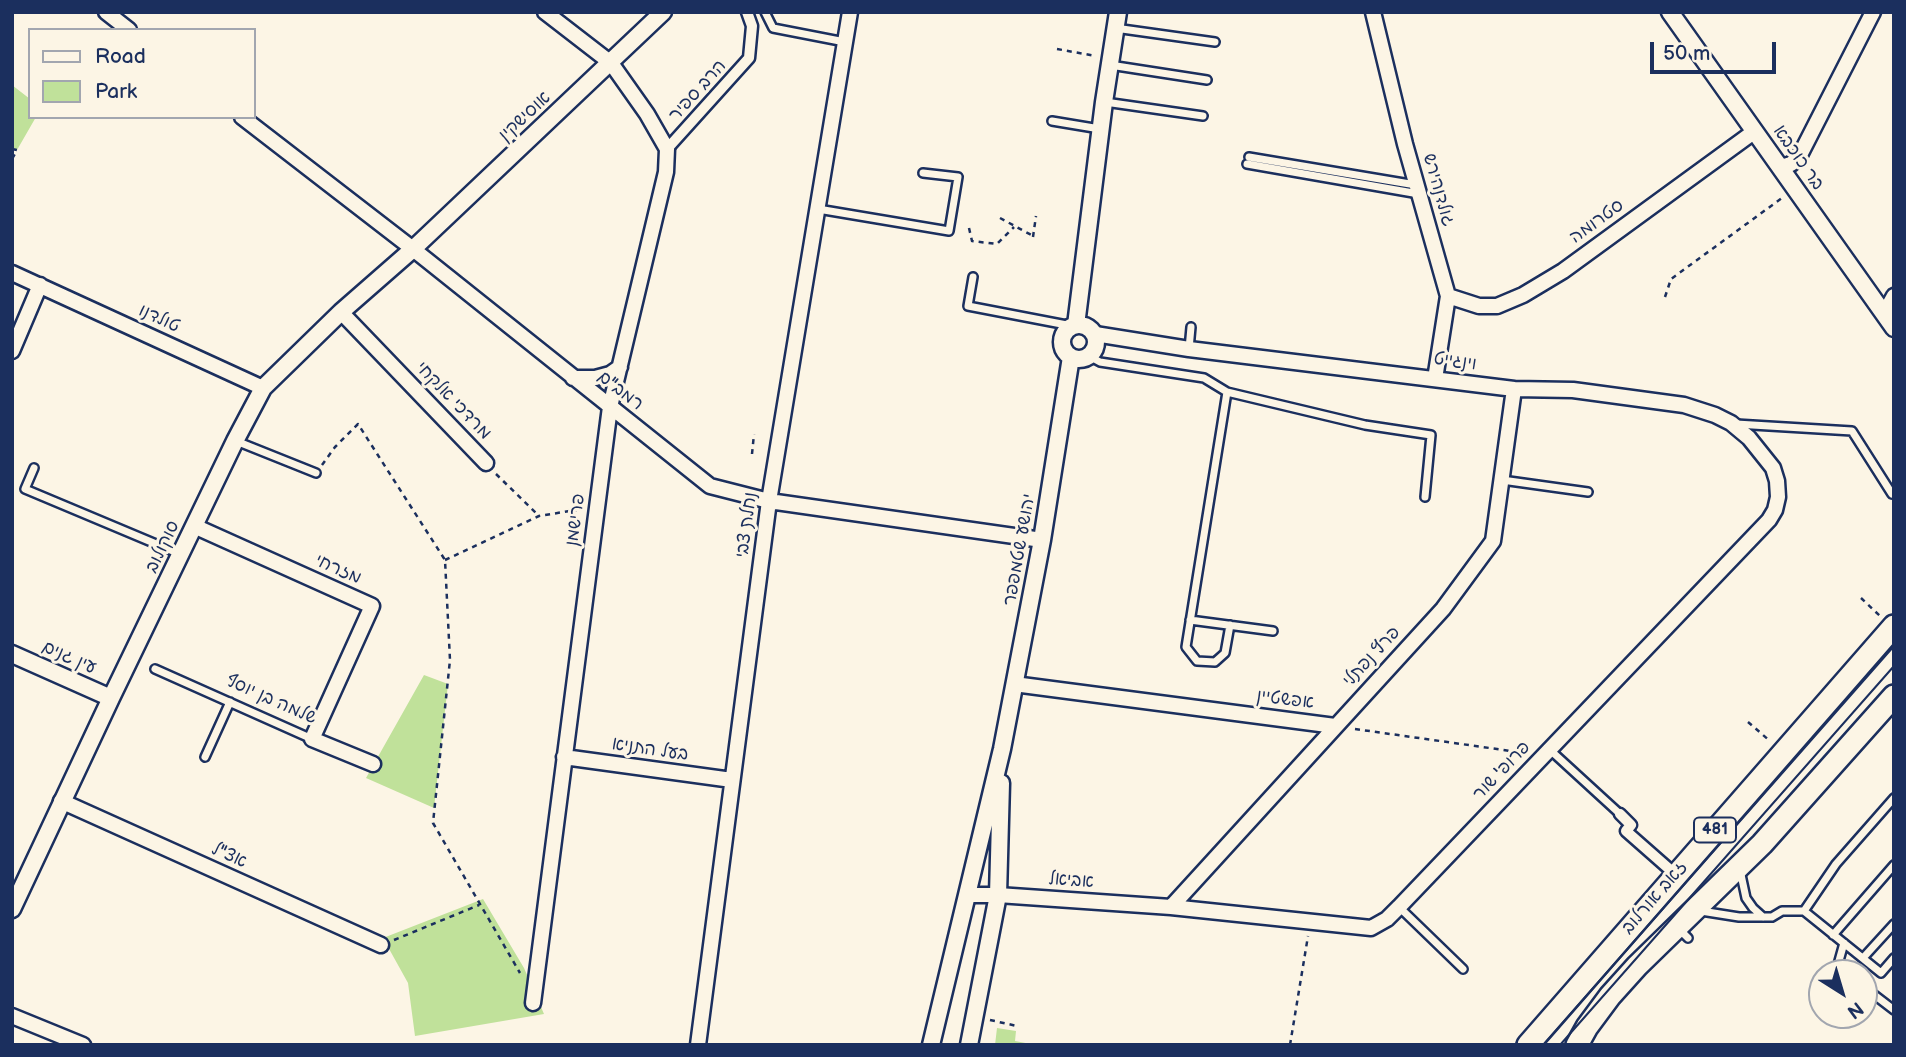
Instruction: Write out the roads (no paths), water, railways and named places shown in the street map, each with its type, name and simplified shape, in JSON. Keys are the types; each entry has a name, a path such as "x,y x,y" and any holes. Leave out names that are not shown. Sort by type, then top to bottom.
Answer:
{"main road":[{"name":"זאב אורלוב","path":"1530,1035 1676,875 1893,627"},
{"name":"זאב אורלוב","path":"1577,1045 1610,996 1637,966 1683,932 1694,911 1762,844 1894,696"}],"street":[{"path":"106,12 126,28"},
{"path":"545,12 611,63 647,114 667,149"},
{"name":"אוסישקין","path":"413,249 663,12"},
{"name":"הרב ספיר","path":"667,149 749,58 752,26 747,12"},
{"name":"נחלת צבי","path":"698,1045 769,501 850,12"},
{"name":"גולדנהירש","path":"1373,12 1448,296 1435,379"},
{"name":"בר כוכבא","path":"1670,12 1894,328"},
{"path":"1781,167 1791,164 1799,157 1873,12"},
{"path":"1074,325 1116,20"},
{"name":"רמב\"ם","path":"245,119 413,249 710,486 769,501 1042,540"},
{"name":"סטרומה","path":"1448,296 1479,306 1497,306 1523,295 1563,271 1755,131"},
{"name":"פרישמן","path":"533,1003 610,407 666,172 667,149"},
{"name":"סוקולוב","path":"12,909 61,801 263,388 341,312 413,249"},
{"name":"טולדנו","path":"12,273 263,388"},
{"path":"12,351 40,285"},
{"path":"1884,314 1894,296"},
{"name":"מרדכי אלקחי","path":"341,312 486,463"},
{"path":"1074,325 1087,326 1095,334 1096,346 1089,356 1078,359 1063,350 1064,333 1074,325"},
{"name":"וינגייט","path":"1095,334 1189,349 1514,389 1573,390 1684,405 1715,415 1749,438 1764,454 1777,481"},
{"name":"יהושע שטמפפר","path":"931,1045 1002,749 1042,540 1071,357"},
{"path":"573,378 595,378 610,374 620,367"},
{"name":"פרץ נפתלי","path":"1171,907 1443,609 1493,541 1514,389"},
{"path":"606,444 618,434 629,430 644,434"},
{"name":"פרופ' שור","path":"1171,907 1371,928 1387,919 1769,520 1778,497 1777,481"},
{"name":"מזרחי","path":"194,526 372,606 312,739"},
{"name":"עין גנים","path":"12,654 111,698"},
{"name":"אפשטיין","path":"1014,684 1335,726"},
{"name":"שלמה בן יוסף","path":"312,739 373,764"},
{"name":"יהושע שטמפפר","path":"973,1034 998,895 1002,749"},
{"name":"בעל התניא","path":"564,757 732,780"},
{"name":"אצ\"ל","path":"61,801 381,945"},
{"path":"1620,814 1632,825 1626,831 1676,875"},
{"name":"אביאל","path":"968,895 1171,907"},
{"path":"12,1016 83,1045"}],"lane":[{"path":"765,12 774,28 845,42"},
{"path":"1116,20 1215,42"},
{"path":"1110,62 1208,80"},
{"path":"1104,102 1203,116"},
{"path":"1052,121 1101,130"},
{"path":"1248,160 1418,190"},
{"path":"817,208 949,231 958,177 923,173"},
{"path":"973,277 968,306 1074,325"},
{"path":"1189,349 1191,327"},
{"path":"1089,356 1100,362 1204,378 1227,392 1365,425 1432,435 1425,497"},
{"path":"1227,392 1186,647 1197,661 1214,662 1225,653 1230,625"},
{"path":"1731,424 1852,431 1892,494"},
{"path":"235,441 316,473"},
{"path":"34,468 25,489 181,554"},
{"path":"1501,480 1588,492"},
{"path":"1190,620 1273,631"},
{"name":"שלמה בן יוסף","path":"155,669 312,739"},
{"path":"205,757 230,702"},
{"path":"1549,749 1620,814"},
{"path":"1804,911 1836,864 1894,798"},
{"path":"1833,935 1894,865"},
{"path":"1739,867 1746,898 1764,917"},
{"path":"1399,907 1463,969"},
{"path":"1694,911 1739,917 1772,917 1782,911 1804,911 1881,973 1894,958"},
{"path":"1863,958 1894,924"},
{"path":"1840,959 1844,943"},
{"path":"1878,998 1894,1010"}],"tram line":[{"path":"1543,1045 1894,646"},
{"path":"1560,1045 1894,666"}]}
